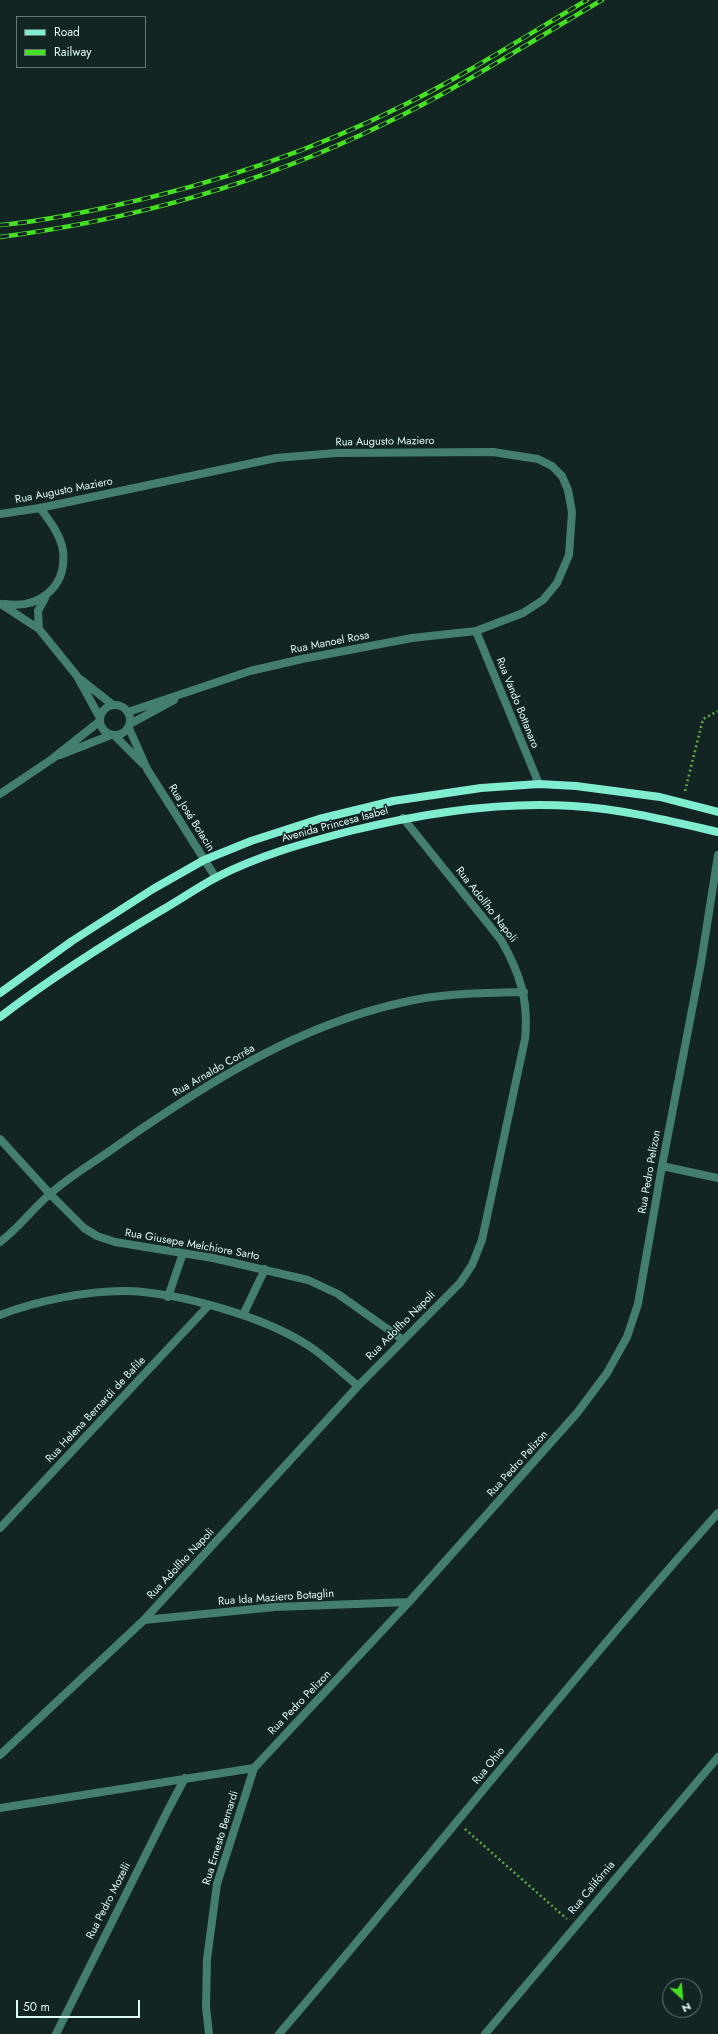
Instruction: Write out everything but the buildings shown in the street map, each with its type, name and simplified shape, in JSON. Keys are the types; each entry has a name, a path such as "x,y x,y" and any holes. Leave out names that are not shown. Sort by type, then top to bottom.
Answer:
{"main road":[{"name":"Avenida Princesa Isabel","path":"0,993 72,941 153,889 204,860 251,841 319,819 393,801 481,788 539,784 576,786 660,797 718,812"},
{"name":"Avenida Princesa Isabel","path":"0,1017 122,934 216,878 271,854 326,837 403,818 500,806 545,804 576,806 648,815 718,832"}],"street":[{"name":"Rua Augusto Maziero","path":"0,514 40,508 276,458 336,453 493,452 538,459 552,466 562,476 568,490 572,512 569,555 557,583 543,600 523,613 476,631"},
{"path":"39,629 38,611 58,581 63,566 63,550 58,536 40,508"},
{"path":"1,604 18,606 34,603 49,593"},
{"path":"1,604 39,629 77,676 100,719 103,730 113,735"},
{"name":"Rua Manoel Rosa","path":"128,712 250,671 302,659 412,638 476,631"},
{"name":"Rua Vando Bottanaro","path":"476,631 539,784"},
{"path":"77,676 113,705"},
{"name":"Rua Manoel Rosa","path":"129,726 192,690"},
{"path":"0,794 52,759 100,719 106,708 113,705 122,706 128,712 131,718 129,726 123,734 113,735 52,759"},
{"name":"Rua José Botacin","path":"129,726 147,769 216,878"},
{"name":"Rua José Botacin","path":"113,735 147,769"},
{"name":"Rua Adolfho Napoli","path":"0,1755 144,1620 358,1386 460,1283 472,1265 482,1240 525,1039 527,1018 524,992 514,961 502,940 403,818"},
{"name":"Rua Pedro Pelizon","path":"254,1768 409,1602 577,1413 608,1373 627,1337 638,1304 662,1166 701,963 718,855"},
{"name":"Rua Arnaldo Corrêa","path":"0,1242 14,1232 50,1194 172,1108 245,1063 336,1021 401,1002 461,994 524,992"},
{"name":"Rua Giusepe Melchiore Sarto","path":"0,1139 50,1194 84,1228 97,1236 115,1242 184,1253 266,1269 308,1280 338,1294 403,1340"},
{"path":"662,1166 718,1178"},
{"path":"168,1297 184,1253"},
{"path":"243,1315 266,1269"},
{"path":"0,1314 17,1308 91,1293 128,1292 168,1297 209,1305 268,1324 309,1346 358,1386"},
{"name":"Rua Helena Bernardi de Bafile","path":"0,1528 209,1305"},
{"name":"Rua Ohio","path":"279,2034 458,1822 554,1703 718,1513"},
{"name":"Rua Ida Maziero Botaglin","path":"144,1620 275,1607 409,1602"},
{"name":"Rua Califórnia","path":"485,2034 718,1757"},
{"path":"0,1808 254,1768"},
{"name":"Rua Ernesto Bernardi","path":"209,2034 206,2007 207,1959 216,1884 254,1768"},
{"name":"Rua Pedro Mozelli","path":"56,2034 104,1935 185,1778"}],"path":[{"path":"683,803 703,719 718,711"},
{"path":"458,1822 575,1926"}],"railway":[{"path":"0,225 57,217 151,197 225,177 298,151 369,122 427,93 587,0"},
{"path":"0,237 49,230 147,209 196,196 290,165 337,146 410,111 494,65 602,0"}]}
